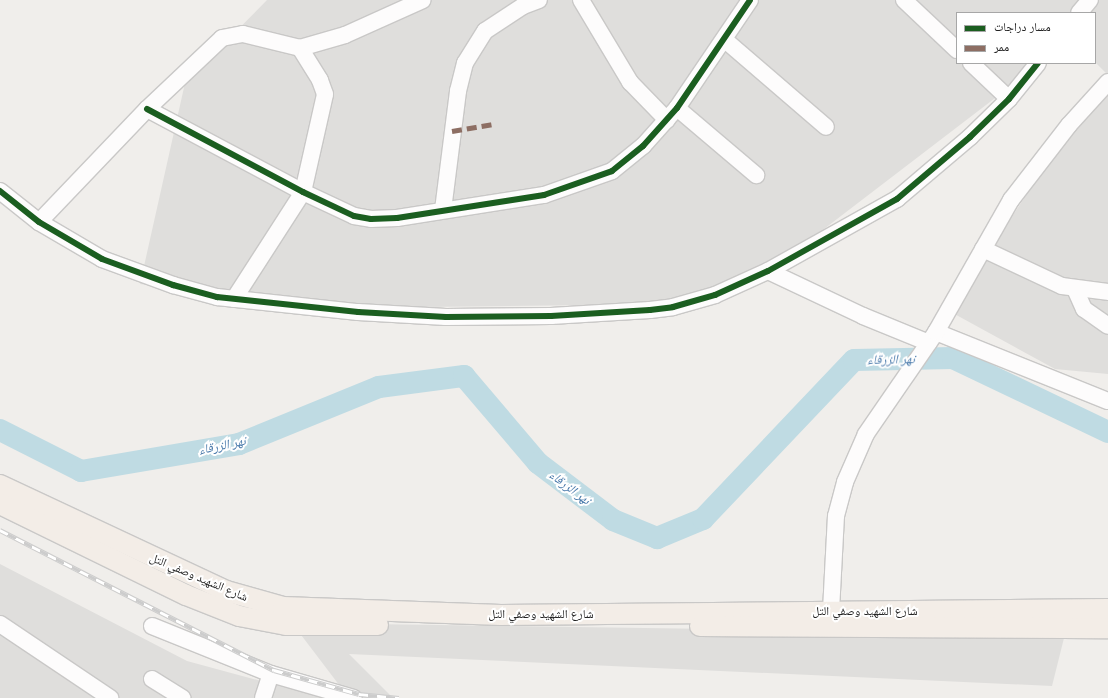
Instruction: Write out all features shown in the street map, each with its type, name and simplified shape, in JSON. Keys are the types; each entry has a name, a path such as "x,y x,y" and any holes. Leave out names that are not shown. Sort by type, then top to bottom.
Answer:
{"main road":[{"name":"شارع الشهيد وصفي التل","path":"0,485 168,566 242,607 286,625 1108,628"},
{"name":"شارع الشهيد وصفي التل","path":"0,504 186,595 242,607 283,607 318,610 493,615 1108,609"}],"street":[{"path":"39,222 147,109 222,38 243,34 300,48 345,35 420,0"},
{"path":"443,210 458,91 466,63 484,31 523,6 539,0"},
{"path":"581,0 630,82 756,175"},
{"path":"147,109 303,192 340,210 371,219 397,218 544,195 597,178 627,161 672,114 725,40 750,0"},
{"path":"904,0 956,49"},
{"path":"1080,12 1090,0"},
{"path":"725,40 826,127"},
{"path":"234,299 303,192 325,94 320,80 300,48"},
{"path":"972,64 1009,99"},
{"path":"0,191 39,222 102,259 185,289 234,299 358,312 446,318 604,314 673,307 695,302 768,271 897,199 964,142 1009,99 1037,64"},
{"path":"832,611 834,537 839,500 866,434 928,343 983,249 1024,183 1069,125 1108,82"},
{"path":"983,249 1045,279 1075,289 1108,292"},
{"path":"768,271 863,316 928,343 1108,401"},
{"path":"1075,289 1084,309 1108,326"},
{"path":"0,624 110,698"},
{"path":"152,626 271,674 354,698"},
{"path":"263,698 271,674"},
{"path":"152,679 182,698"}],"shaded area":[{"path":"267,0 1108,0 1108,374 1055,369 949,311 1107,74 1096,63 1096,12 956,12 956,64 1040,64 790,255 676,304 338,308 140,284 185,83"},
{"path":"0,564 187,661 324,698 0,698"},
{"path":"292,623 1065,634 1052,686 349,654 393,698 349,698"}],"waterway":[{"name":"نهر الزرقاء","path":"0,430 81,471 239,444 379,387 464,376 538,463 613,520 657,538 703,519 854,360 953,358 1108,432"}],"railway":[{"path":"0,530 274,670 359,694 399,698"}],"marked path":[{"path":"452,131 493,124"}],"cycle path":[{"path":"147,109 303,192 354,216 371,219 397,218 544,195 612,171 643,146 677,108 750,0"},
{"path":"0,191 39,222 102,259 173,285 217,297 358,312 446,317 551,316 650,310 673,307 715,295 768,271 897,199 970,137 1009,99 1037,64"}]}
